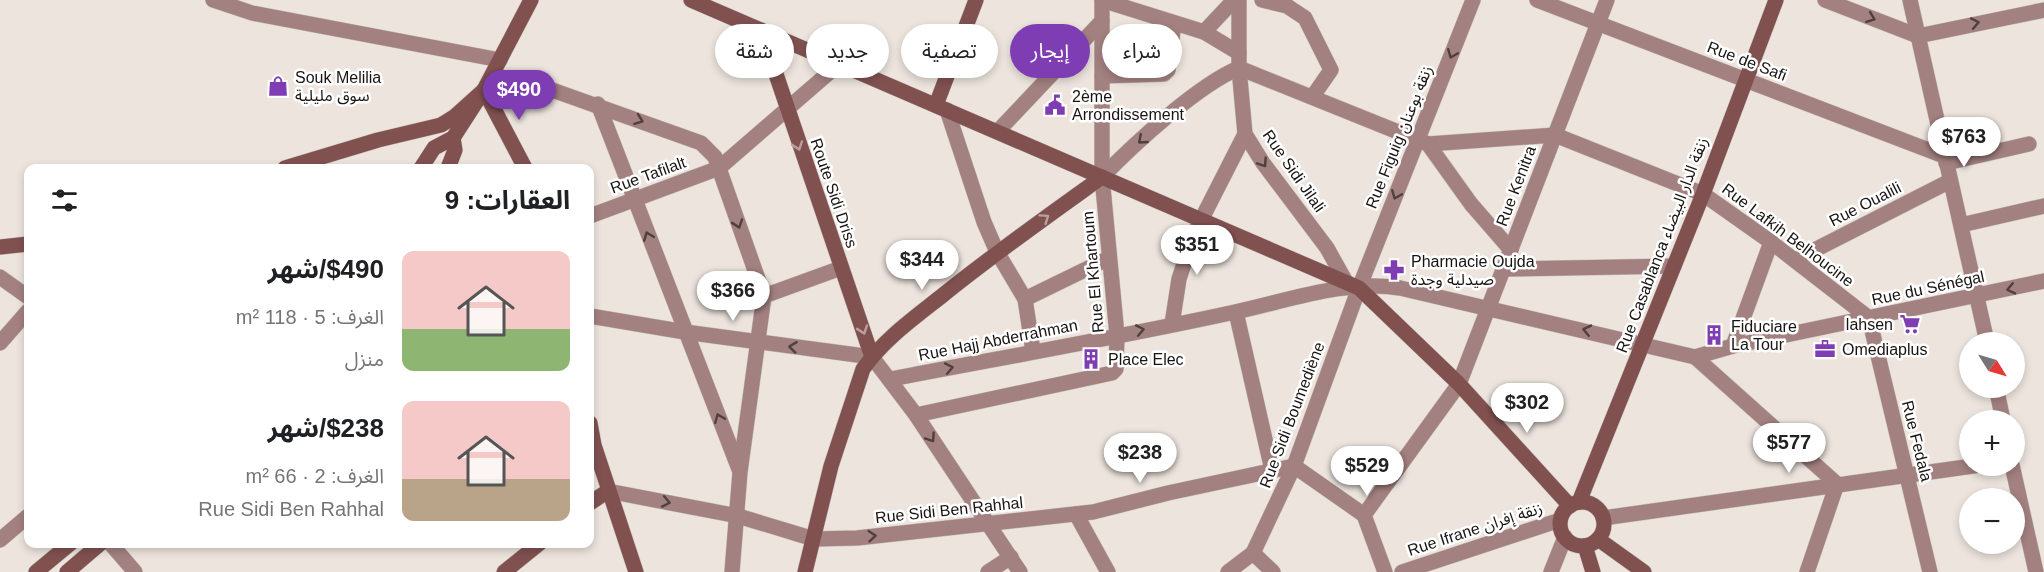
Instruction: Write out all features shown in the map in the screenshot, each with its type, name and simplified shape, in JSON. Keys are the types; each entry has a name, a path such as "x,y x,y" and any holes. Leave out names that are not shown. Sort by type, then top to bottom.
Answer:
{"street":[{"path":"213,0 256,6 500,60"},
{"path":"424,164 434,148 453,138 484,90 531,0"},
{"path":"691,0 747,24"},
{"path":"976,0 942,108 997,252 1025,299 1033,351"},
{"name":"Rue Lafkih Belhoucine","path":"1102,0 1204,32 1239,60 1313,96 1423,142 1555,135 1703,194 1771,242 1869,318"},
{"name":"Rue El Khartoum","path":"1102,0 1102,21"},
{"path":"1204,32 1234,0"},
{"name":"Rue Sidi Jilali","path":"1239,0 1239,60 1245,134 1263,163 1353,285"},
{"path":"1262,0 1298,11 1311,27 1330,70 1313,96"},
{"name":"Rue Figuig زنقة بوعنان","path":"1353,285 1423,142 1471,0"},
{"name":"Rue de Safi","path":"1537,0 1746,79 1945,159"},
{"name":"Rue Kenitra","path":"1364,515 1459,384 1607,0"},
{"name":"Rue Casablanca زنقة الدار البيضاء","path":"1574,504 1644,343 1776,0"},
{"path":"1825,0 1918,36 2041,7"},
{"path":"1910,0 1985,332"},
{"path":"998,131 1102,21"},
{"path":"805,572 845,423 863,369 872,357 891,336 997,252 1102,177 1143,139 1239,60"},
{"name":"Route Sidi Driss","path":"776,78 872,357"},
{"path":"719,168 823,78"},
{"path":"872,78 1353,285 1459,384 1574,504 1596,507 1603,518 1602,532 1591,542"},
{"name":"Rue El Khartoum","path":"916,415 1112,373 1118,365 1102,177 1102,78"},
{"path":"298,164 378,140 441,125 454,117 484,90 505,82 527,81 598,104 701,143 715,158 764,296 740,472 732,572"},
{"path":"484,90 523,164"},
{"path":"598,104 740,472"},
{"path":"1172,324 1185,258 1245,134"},
{"path":"450,164 455,150 453,138"},
{"path":"1423,142 1510,250"},
{"path":"1945,159 2030,144"},
{"name":"Rue Tafilalt","path":"594,214 719,168"},
{"name":"Rue Oualili","path":"1795,260 1950,180"},
{"path":"1961,225 2044,206"},
{"path":"1733,346 1771,242"},
{"path":"0,247 24,244"},
{"path":"1025,299 1110,258"},
{"path":"1505,269 1674,266"},
{"path":"764,296 841,268"},
{"path":"0,277 24,294"},
{"name":"Rue du Sénégal","path":"1695,357 1733,346 2044,281"},
{"name":"Rue Hajj Abderrahman","path":"891,380 1236,312 1306,293 1353,285 1390,286 1644,343"},
{"name":"Rue Sidi Boumediène","path":"1253,553 1294,466 1353,285"},
{"path":"1236,312 1272,470"},
{"path":"0,343 24,316"},
{"path":"594,317 685,333 872,357 916,415 1020,572"},
{"name":"Rue Fedala","path":"1869,318 1930,572"},
{"path":"1644,343 1695,357 1837,484"},
{"path":"594,451 636,572"},
{"path":"1294,466 1364,515 1385,572"},
{"name":"Rue Sidi Ben Rahhal","path":"608,490 738,516 813,539 877,536 1110,510 1168,493 1294,466"},
{"path":"1603,518 1959,468"},
{"path":"2014,476 2036,572"},
{"path":"1807,572 1837,484"},
{"path":"594,500 608,490"},
{"path":"1551,572 1564,537 1560,520 1574,504"},
{"path":"1076,514 1108,572"},
{"path":"0,540 24,519"},
{"name":"Rue Ifrane زنقة إفران","path":"1402,572 1560,520"},
{"path":"1564,537 1573,544 1591,542 1644,572"},
{"path":"1591,542 1593,572"},
{"path":"36,572 65,548"},
{"path":"67,572 95,548"},
{"path":"114,548 135,572"},
{"path":"504,572 534,548"},
{"path":"1228,572 1253,553 1273,572"},
{"path":"988,572 1011,557"}],"place":[{"name":"Souk Melilia سوق مليلية","path":"278,86"},
{"name":"2ème Arrondissement","path":"1055,105"},
{"name":"Pharmacie Oujda صيدلية وجدة","path":"1394,270"},
{"name":"lahsen","path":"1910,324"},
{"name":"Fiduciare La Tour","path":"1714,335"},
{"name":"Omediaplus","path":"1825,349"},
{"name":"Place Elec","path":"1091,359"}]}
